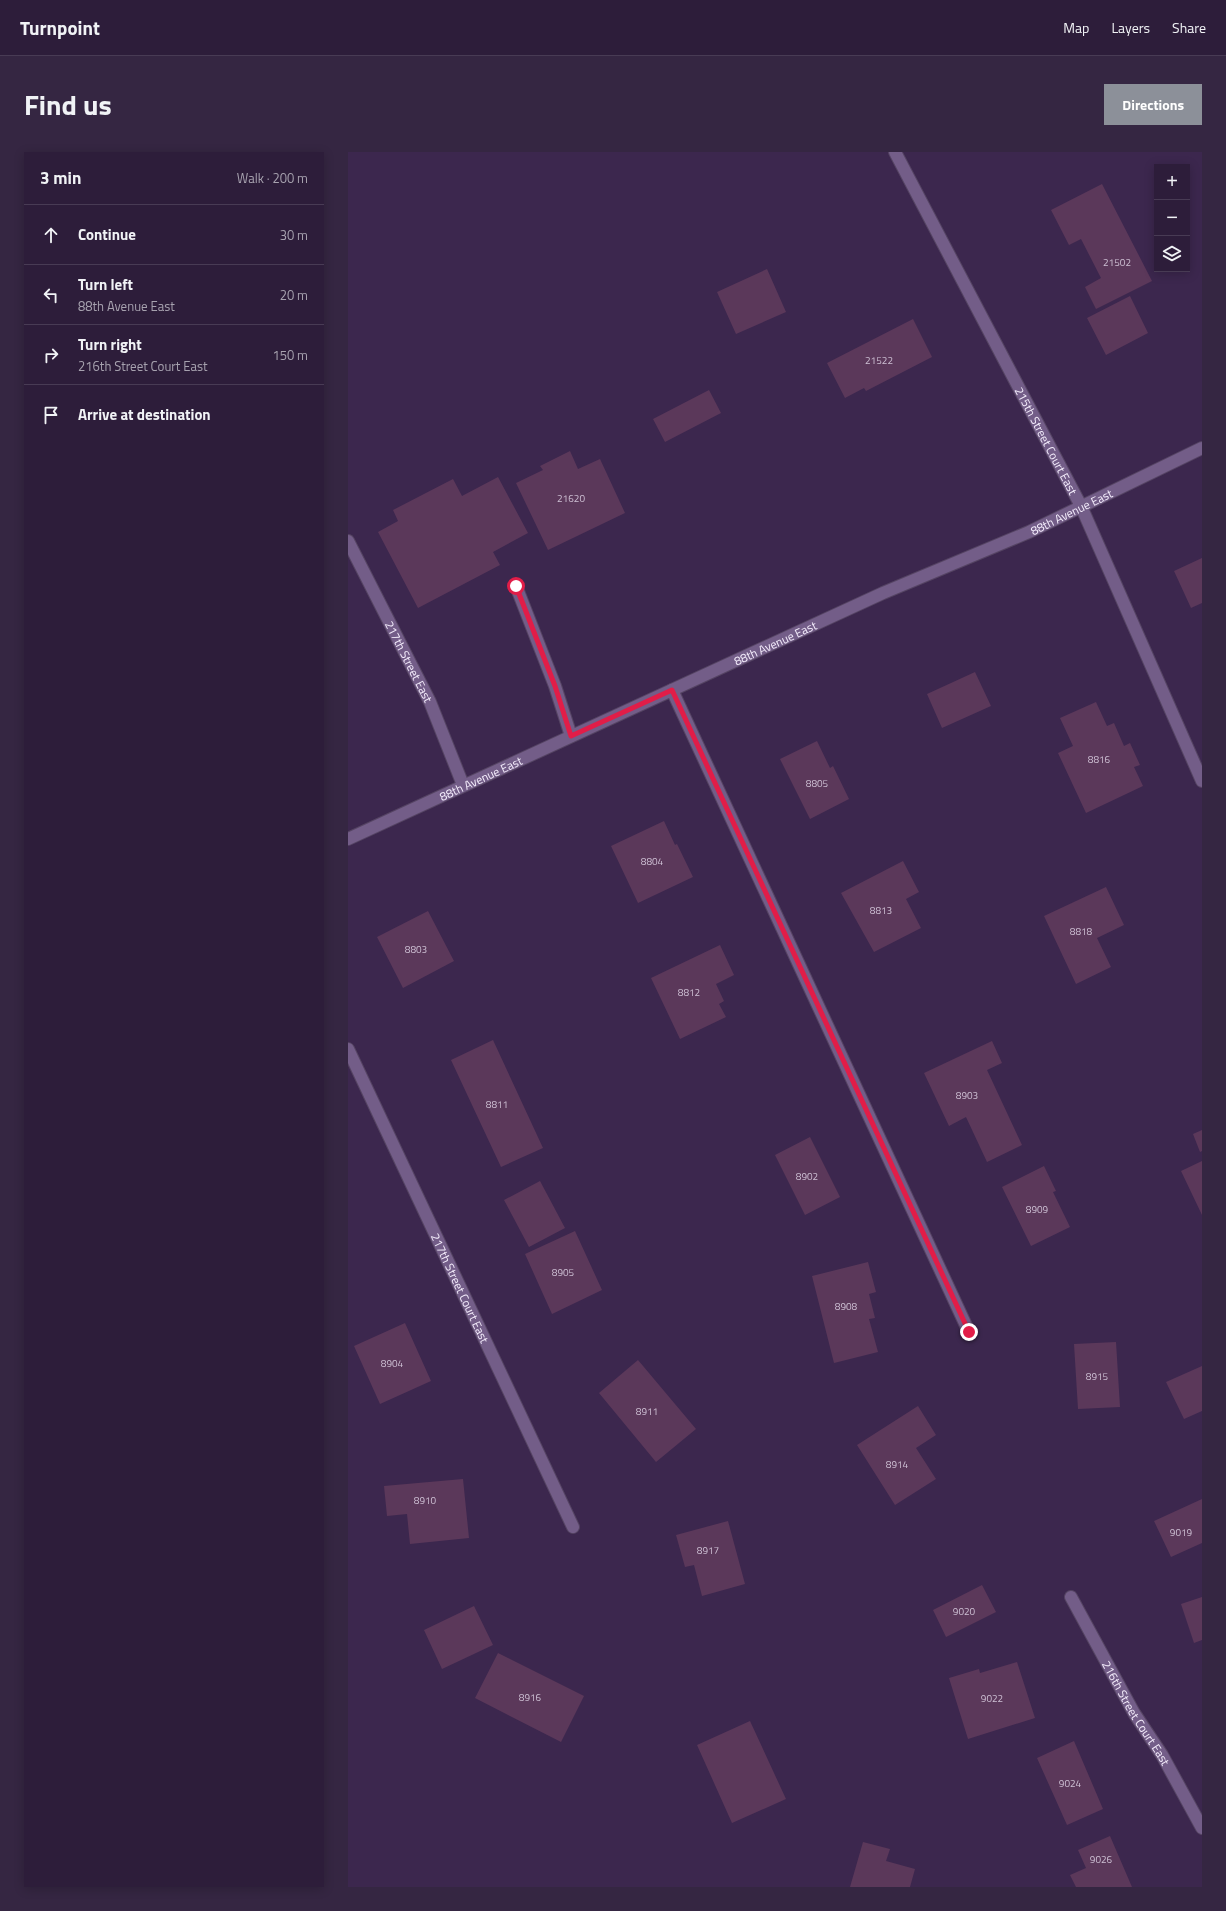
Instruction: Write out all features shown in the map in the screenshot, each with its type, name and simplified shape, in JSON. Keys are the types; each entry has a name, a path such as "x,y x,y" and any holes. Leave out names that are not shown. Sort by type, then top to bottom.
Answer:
{"street":[{"name":"215th Street Court East","path":"895,152 1081,506 1202,781"},
{"name":"88th Avenue East","path":"348,839 883,593 1028,532 1202,448"},
{"name":"217th Street East","path":"348,541 430,702 463,785"},
{"path":"516,586 555,686 571,736"},
{"path":"672,690 969,1332"},
{"name":"217th Street Court East","path":"348,1049 573,1527"},
{"name":"216th Street Court East","path":"1071,1597 1134,1713 1162,1755 1202,1828"}],"building":[{"path":"1102,184 1152,281 1096,309 1085,287 1101,278 1081,239 1069,245 1051,210"},
{"path":"767,269 786,312 736,334 717,292"},
{"path":"1130,296 1148,333 1106,355 1087,318"},
{"path":"913,319 932,357 866,391 864,388 845,398 827,363"},
{"path":"709,390 721,413 665,442 653,419"},
{"path":"570,451 578,469 600,459 625,513 548,550 516,483 543,470 540,466"},
{"path":"498,477 528,533 493,552 500,565 418,608 378,532 398,521 393,510 453,479 462,496"},
{"path":"1202,558 1202,603 1191,608 1174,571"},
{"path":"975,672 991,706 942,728 927,694"},
{"path":"1096,702 1107,726 1114,723 1124,746 1130,743 1140,765 1134,767 1143,786 1086,813 1058,753 1073,746 1060,718"},
{"path":"817,741 830,768 833,766 849,799 810,819 780,759"},
{"path":"664,821 675,845 677,844 693,877 638,903 611,846"},
{"path":"903,861 919,892 906,899 921,928 874,952 841,893"},
{"path":"1106,887 1124,925 1097,938 1111,967 1076,984 1044,916"},
{"path":"428,911 454,961 403,988 377,937"},
{"path":"720,945 734,975 716,984 724,1001 719,1004 726,1017 680,1039 651,978"},
{"path":"493,1040 543,1148 501,1167 451,1060"},
{"path":"992,1041 1002,1063 987,1070 1022,1145 987,1162 966,1117 949,1126 924,1073"},
{"path":"1202,1130 1202,1151 1200,1152 1193,1134"},
{"path":"810,1137 840,1197 805,1215 775,1155"},
{"path":"1202,1161 1202,1215 1181,1171"},
{"path":"1044,1166 1056,1191 1053,1192 1070,1227 1031,1246 1002,1187"},
{"path":"540,1181 565,1228 529,1247 504,1200"},
{"path":"575,1231 602,1290 552,1314 525,1254"},
{"path":"868,1262 876,1292 869,1294 875,1318 869,1319 878,1352 834,1363 812,1276"},
{"path":"405,1323 431,1381 380,1404 354,1346"},
{"path":"1116,1342 1120,1407 1078,1409 1074,1344"},
{"path":"638,1360 696,1429 656,1462 599,1393"},
{"path":"1202,1366 1202,1411 1184,1419 1166,1382"},
{"path":"918,1406 936,1435 916,1448 936,1479 895,1505 857,1445"},
{"path":"463,1479 469,1538 410,1544 407,1514 387,1516 384,1486"},
{"path":"1202,1499 1202,1543 1171,1557 1154,1521"},
{"path":"728,1521 745,1584 702,1596 694,1565 685,1567 676,1535"},
{"path":"982,1585 996,1612 946,1637 933,1610"},
{"path":"1202,1597 1202,1640 1194,1643 1181,1604"},
{"path":"474,1606 493,1645 442,1669 424,1630"},
{"path":"498,1653 584,1696 561,1742 475,1698"},
{"path":"1017,1662 1035,1718 968,1739 949,1678 979,1669 980,1673"},
{"path":"750,1721 786,1799 732,1823 697,1745"},
{"path":"1074,1741 1103,1809 1067,1825 1037,1758"},
{"path":"1110,1836 1132,1887 1076,1887 1070,1875 1086,1868 1078,1850"},
{"path":"863,1842 890,1849 886,1861 915,1869 910,1887 850,1887"}],"route":[{"path":"516,586 555,686 571,736 672,690 969,1332"}]}
